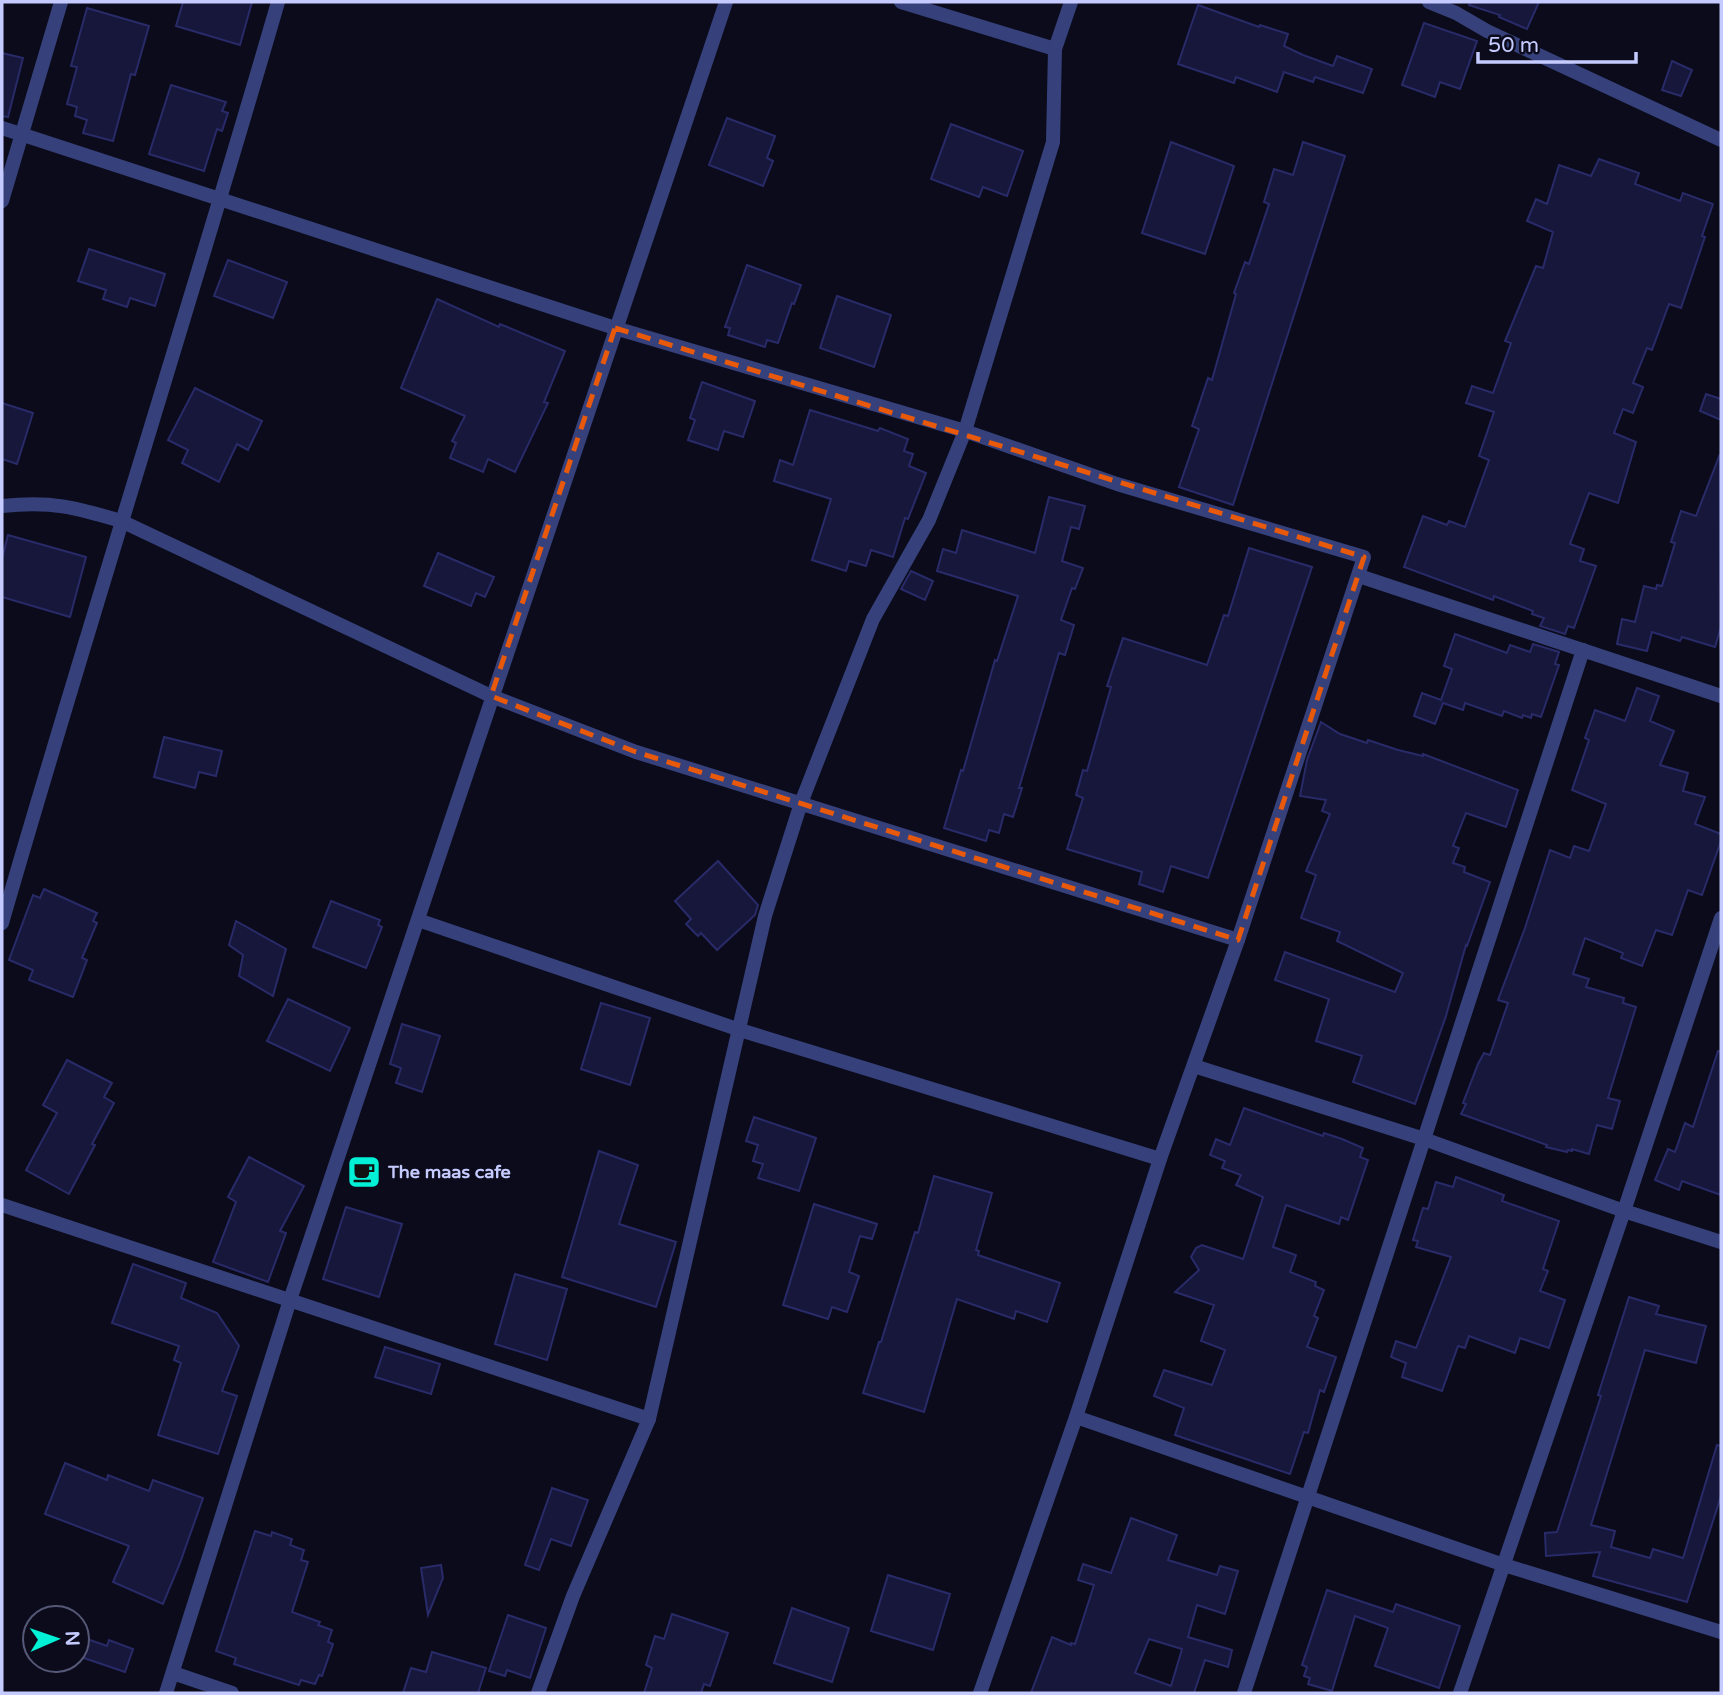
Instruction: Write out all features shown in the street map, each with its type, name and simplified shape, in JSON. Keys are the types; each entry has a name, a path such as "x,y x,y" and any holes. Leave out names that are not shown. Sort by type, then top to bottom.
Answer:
{"street":[{"path":"2,201 61,2"},
{"path":"2,923 121,522 221,200 278,2"},
{"path":"166,1693 290,1300 726,2"},
{"path":"901,2 1055,49"},
{"path":"538,1693 573,1596 649,1419 765,916 801,803 873,620 929,520 965,431 1053,142 1055,49 1071,2"},
{"path":"1429,2 1721,140"},
{"path":"2,128 615,328 965,431 1117,484 1364,557 1238,940 1160,1160 1076,1417 980,1693"},
{"path":"2,506 42,503 70,506 121,522 491,696 636,752 1238,940"},
{"path":"1359,576 1721,696"},
{"path":"1244,1693 1583,650"},
{"path":"1460,1693 1721,918"},
{"path":"418,920 740,1030 1160,1160"},
{"path":"1194,1066 1424,1139 1624,1211 1721,1242"},
{"path":"2,1205 649,1419"},
{"path":"1076,1417 1504,1565 1721,1632"},
{"path":"173,1672 232,1693"}],"highlighted area":[{"path":"615,328 1364,557 1238,940 636,752 491,696"}],"building":[{"path":"183,2 252,2 240,45 176,26"},
{"path":"1470,2 1539,2 1527,29 1499,17 1500,15 1469,5"},
{"path":"1198,5 1259,27 1260,25 1288,34 1284,46 1303,55 1333,66 1337,56 1372,69 1363,93 1315,77 1313,82 1284,72 1277,92 1236,77 1234,83 1178,64"},
{"path":"87,8 149,26 135,75 131,74 113,141 83,133 87,120 75,116 77,107 67,104 77,67 71,66"},
{"path":"1424,23 1477,41 1460,89 1440,82 1435,97 1402,85"},
{"path":"2,53 23,58 8,117 2,116"},
{"path":"1672,61 1692,70 1681,96 1662,90"},
{"path":"171,85 226,102 222,111 228,113 222,131 217,129 204,171 149,154"},
{"path":"727,118 775,136 767,158 773,161 763,186 709,165"},
{"path":"951,124 1023,151 1007,196 983,187 979,197 931,179"},
{"path":"1171,142 1234,166 1205,254 1142,233"},
{"path":"1303,142 1345,156 1233,505 1179,487 1199,429 1192,426 1208,378 1212,380 1236,294 1234,293 1245,262 1249,264 1269,204 1264,202 1274,169 1293,175"},
{"path":"1599,159 1639,173 1635,184 1680,201 1683,193 1713,204 1681,308 1669,304 1652,350 1647,348 1633,383 1643,387 1633,413 1623,409 1614,433 1636,442 1618,503 1589,493 1570,544 1584,549 1580,561 1596,566 1574,628 1568,626 1565,634 1540,626 1544,618 1532,614 1533,611 1494,596 1493,600 1404,567 1423,516 1447,525 1449,521 1465,527 1489,460 1479,456 1494,412 1466,403 1472,386 1493,393 1511,343 1505,341 1536,266 1543,268 1553,232 1527,221 1536,199 1547,204 1559,165 1591,176"},
{"path":"89,249 165,274 155,306 130,298 127,307 103,299 106,290 78,281"},
{"path":"228,260 287,282 273,318 214,296"},
{"path":"747,265 801,285 778,343 767,340 765,347 728,335 730,328 725,327"},
{"path":"837,296 891,315 874,367 820,348"},
{"path":"437,299 499,327 500,324 565,351 544,402 548,403 515,472 488,459 483,472 450,458 456,443 452,441 465,416 401,388"},
{"path":"702,382 755,401 743,437 724,431 718,450 688,440 695,420 690,418"},
{"path":"195,388 262,421 248,450 237,444 219,482 182,463 188,450 168,440"},
{"path":"1706,394 1721,399 1721,420 1700,411"},
{"path":"2,403 33,413 17,464 2,459"},
{"path":"810,410 878,431 880,428 908,439 904,451 913,454 909,466 926,473 908,519 905,518 893,557 871,550 866,566 849,561 846,571 812,560 831,499 774,481 780,460 793,465"},
{"path":"1720,454 1721,627 1715,647 1682,637 1680,641 1652,632 1647,651 1617,644 1622,619 1635,622 1644,586 1656,589 1657,585 1662,586 1681,511 1696,516"},
{"path":"1049,497 1085,506 1079,529 1071,527 1062,561 1083,568 1075,589 1072,588 1061,620 1074,625 1065,655 1059,653 1013,817 1004,814 999,833 989,830 986,841 944,828 995,660 997,661 1018,596 937,571 943,549 956,553 962,530 1035,553"},
{"path":"8,535 86,557 70,617 2,597 2,559"},
{"path":"1249,548 1312,567 1208,878 1171,866 1163,892 1139,884 1142,872 1067,849 1083,798 1076,795 1083,770 1087,771 1111,687 1107,686 1123,638 1207,665 1224,615 1228,616"},
{"path":"438,553 494,577 485,597 476,593 471,606 424,586"},
{"path":"911,571 933,581 925,600 901,589"},
{"path":"1455,634 1507,653 1510,645 1530,652 1533,644 1559,652 1555,664 1559,665 1541,717 1532,714 1531,718 1523,715 1522,718 1504,711 1502,716 1465,703 1463,710 1443,703 1435,724 1414,716 1422,693 1441,700 1452,669 1444,666"},
{"path":"1637,688 1659,696 1650,721 1674,731 1660,765 1688,773 1683,791 1705,797 1695,824 1721,834 1721,841 1702,895 1688,890 1672,935 1656,930 1642,966 1621,958 1623,953 1585,938 1573,974 1589,979 1586,987 1624,998 1623,1003 1636,1007 1608,1098 1620,1101 1612,1129 1597,1125 1589,1154 1572,1149 1567,1152 1546,1147 1547,1145 1461,1114 1478,1064 1484,1053 1490,1055 1508,1003 1498,1000 1550,850 1570,858 1574,846 1589,851 1606,804 1572,790 1589,740 1585,738 1595,710 1625,721"},
{"path":"1321,722 1340,734 1367,743 1368,740 1398,750 1423,754 1518,790 1506,827 1466,813 1453,846 1459,848 1453,863 1465,867 1464,872 1490,882 1466,945 1446,1016 1415,1104 1353,1082 1362,1056 1316,1041 1329,999 1275,980 1285,952 1395,992 1403,973 1337,941 1340,932 1301,918 1316,875 1306,871 1330,814 1322,811 1326,800 1300,796 1307,760"},
{"path":"164,737 222,751 216,776 199,772 195,788 154,777"},
{"path":"718,861 758,905 755,915 717,950 701,933 698,936 686,924 691,919 675,901"},
{"path":"44,889 97,913 93,921 97,923 82,958 87,960 73,997 29,980 33,970 9,960 33,895 40,898"},
{"path":"331,901 380,920 378,925 382,927 366,968 313,947"},
{"path":"236,921 286,949 273,996 239,976 243,955 229,945"},
{"path":"288,999 350,1028 330,1071 267,1041"},
{"path":"601,1003 650,1018 630,1085 581,1069"},
{"path":"402,1024 440,1036 422,1092 396,1083 401,1068 390,1064"},
{"path":"1718,1051 1721,1052 1721,1195 1682,1181 1679,1190 1655,1180 1668,1149 1675,1152 1685,1123 1693,1127"},
{"path":"67,1060 112,1083 104,1097 114,1103 69,1194 26,1170 57,1113 43,1105"},
{"path":"1244,1108 1323,1136 1324,1133 1342,1139 1363,1148 1360,1157 1368,1160 1348,1220 1341,1217 1339,1224 1286,1205 1273,1247 1296,1255 1290,1272 1316,1282 1315,1286 1324,1290 1314,1316 1318,1318 1307,1347 1336,1357 1324,1392 1320,1390 1308,1433 1304,1432 1290,1474 1175,1435 1184,1408 1154,1396 1164,1370 1212,1385 1225,1350 1201,1341 1214,1305 1175,1292 1199,1270 1191,1257 1196,1248 1202,1245 1243,1259 1263,1197 1236,1185 1241,1175 1222,1168 1225,1161 1210,1155 1216,1139 1230,1145"},
{"path":"754,1117 816,1138 799,1191 758,1178 763,1164 753,1161 758,1145 746,1141"},
{"path":"599,1151 638,1165 619,1224 676,1242 656,1307 562,1277"},
{"path":"249,1157 304,1186 280,1231 286,1233 268,1282 213,1262 236,1202 228,1197"},
{"path":"934,1176 992,1193 976,1250 979,1251 978,1255 1060,1283 1047,1322 1016,1311 1014,1319 957,1299 924,1412 863,1393 915,1232 918,1233"},
{"path":"1456,1177 1504,1195 1502,1201 1559,1221 1543,1269 1548,1271 1540,1291 1565,1300 1549,1348 1520,1338 1515,1353 1469,1336 1465,1348 1458,1346 1442,1391 1402,1377 1406,1363 1391,1357 1396,1341 1416,1348 1451,1257 1416,1247 1418,1241 1413,1240 1423,1208 1428,1209 1436,1182 1453,1187"},
{"path":"814,1204 877,1224 872,1239 860,1236 849,1272 859,1276 847,1312 832,1307 828,1319 783,1305"},
{"path":"346,1207 402,1224 379,1297 323,1279"},
{"path":"133,1264 186,1283 181,1298 217,1313 239,1346 222,1391 237,1396 218,1454 158,1435 181,1363 174,1360 179,1346 112,1323"},
{"path":"515,1274 567,1289 547,1360 495,1344"},
{"path":"1629,1297 1659,1306 1656,1314 1706,1326 1696,1363 1645,1350 1591,1525 1615,1531 1611,1547 1650,1558 1653,1549 1683,1558 1717,1445 1721,1446 1721,1496 1687,1602 1593,1576 1600,1552 1546,1556 1545,1533 1557,1532 1601,1396 1598,1395"},
{"path":"385,1347 440,1364 431,1394 375,1377"},
{"path":"65,1463 107,1480 108,1475 149,1491 153,1480 203,1498 163,1604 113,1582 129,1546 45,1514"},
{"path":"552,1488 588,1500 571,1546 551,1539 539,1570 525,1565"},
{"path":"1131,1518 1177,1535 1168,1560 1217,1575 1220,1566 1238,1571 1225,1614 1197,1605 1188,1637 1232,1650 1228,1667 1205,1660 1194,1693 1031,1693 1052,1637 1071,1645 1075,1644 1094,1585 1078,1580 1083,1564 1111,1573","holes":["1149,1639 1182,1649 1171,1686 1135,1673"]},
{"path":"255,1531 271,1536 272,1532 292,1539 290,1545 304,1550 301,1560 308,1562 292,1612 320,1622 318,1625 332,1630 328,1642 333,1644 322,1676 319,1675 315,1684 301,1680 299,1685 234,1664 236,1658 216,1651"},
{"path":"441,1565 443,1578 428,1615 421,1568"},
{"path":"888,1575 950,1594 933,1650 871,1631"},
{"path":"1327,1590 1393,1612 1396,1604 1460,1626 1439,1688 1375,1666 1388,1628 1355,1616 1332,1691 1308,1684 1310,1678 1304,1676 1307,1667 1302,1665"},
{"path":"792,1608 849,1628 832,1682 774,1663"},
{"path":"672,1614 728,1633 710,1686 704,1684 701,1693 644,1693 652,1668 646,1665 655,1636 664,1639"},
{"path":"508,1615 546,1628 530,1678 507,1670 505,1676 489,1671"},
{"path":"91,1640 107,1646 109,1640 133,1649 125,1672 91,1660"},
{"path":"432,1652 486,1668 478,1693 403,1693 411,1668 426,1672"}],"place":[{"name":"The maas cafe","path":"364,1172"}]}
